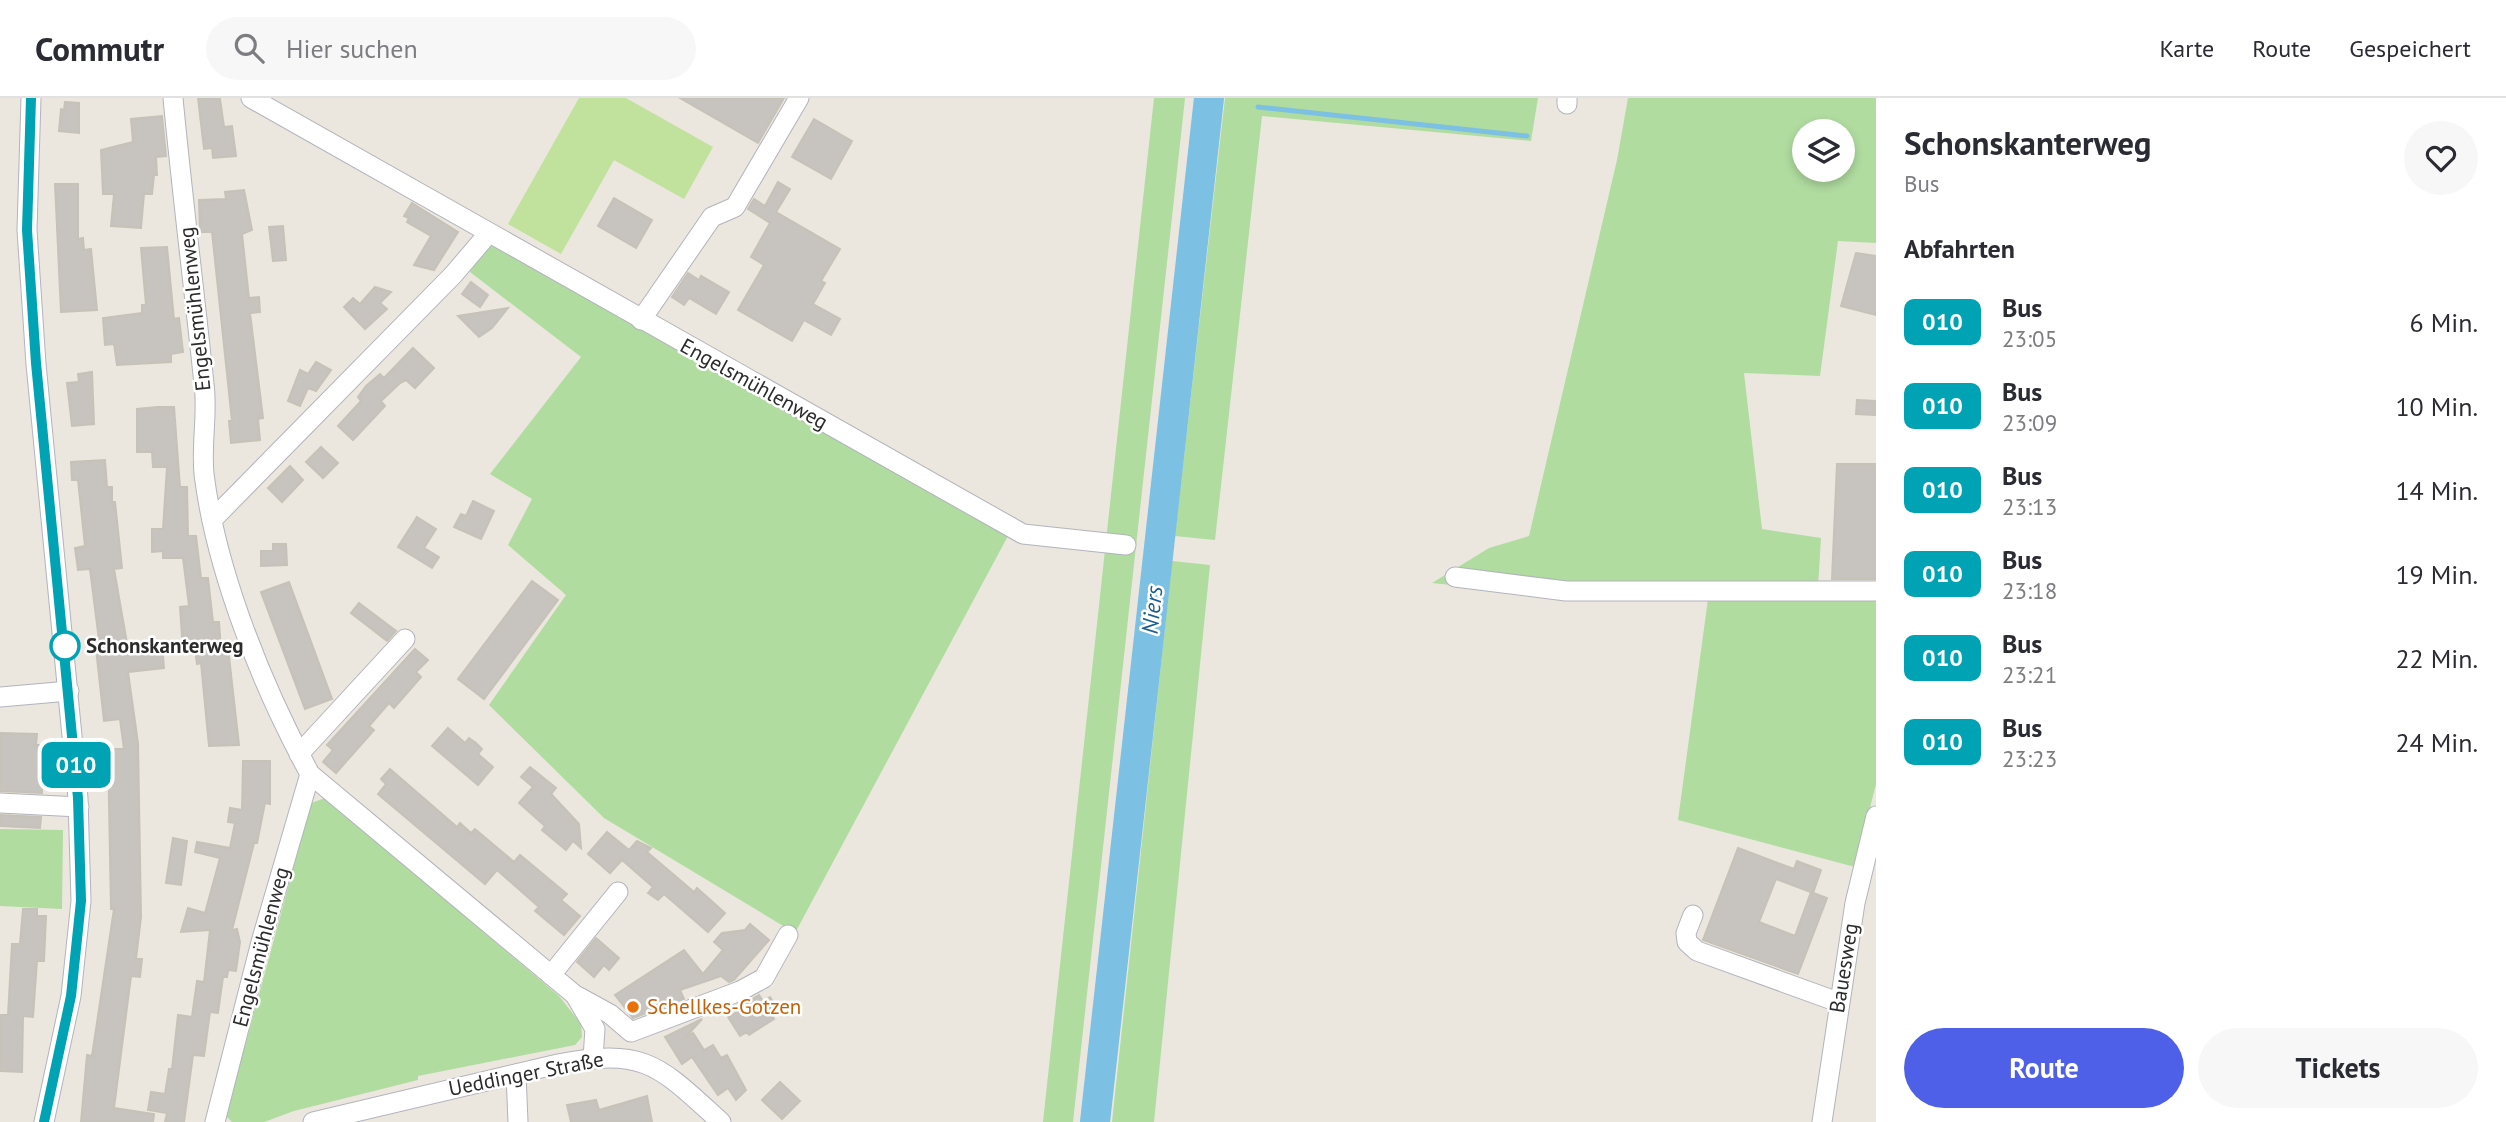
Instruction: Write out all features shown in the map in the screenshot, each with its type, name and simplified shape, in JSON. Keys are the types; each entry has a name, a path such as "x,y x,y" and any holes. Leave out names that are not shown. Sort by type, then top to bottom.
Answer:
{"street":[{"path":"31,98 28,242 37,377 79,807 81,901 71,996 44,1122"},
{"name":"Engelsmühlenweg","path":"173,98 205,387 204,472 212,520 231,591 287,732 310,774 575,995 595,1029 593,1058"},
{"name":"Engelsmühlenweg","path":"251,98 1023,534 1126,545"},
{"path":"641,320 712,217 735,207 799,98"},
{"path":"212,520 453,275 488,234"},
{"path":"1455,577 1566,592 1876,592"},
{"path":"299,754 405,639"},
{"path":"0,697 69,691"},
{"name":"Engelsmühlenweg","path":"215,1122 261,942 310,774"},
{"path":"0,803 79,807"},
{"name":"Bauesweg","path":"1822,1122 1855,903 1876,816"},
{"path":"551,975 618,892"},
{"path":"1693,915 1686,933 1687,942 1697,951 1839,1002"},
{"name":"Ueddinger Straße","path":"575,995 610,1014 631,1032 740,991 764,978 788,935"},
{"name":"Ueddinger Straße","path":"313,1122 516,1074 593,1058 623,1057 651,1064 721,1122"},
{"path":"516,1074 518,1122"}],"green space":[{"path":"579,98 626,98 713,147 684,199 614,160 561,254 508,224"},
{"path":"1154,98 1185,98 1073,1122 1043,1122"},
{"path":"1225,98 1538,98 1531,141 1262,116 1215,540 1175,536"},
{"path":"1628,98 1876,98 1876,243 1838,241 1820,376 1744,373 1762,529 1821,538 1818,588 1876,599 1876,784 1855,867 1678,820 1708,599 1556,596 1432,583 1489,548 1529,536 1617,160"},
{"path":"495,229 1009,534 795,933 604,818 489,705 566,595 508,545 532,499 490,474 581,357 470,272"},
{"path":"1172,561 1210,565 1154,1122 1112,1122"},
{"path":"325,798 559,996 581,1024 582,1037 575,1045 418,1076 418,1080 294,1111 264,1122 232,1122 226,1116 311,803"},
{"path":"0,829 63,830 62,909 0,906"}],"building":[{"path":"198,98 220,99 224,127 232,126 236,156 213,158 212,148 204,149"},
{"path":"680,98 784,98 758,143"},
{"path":"65,102 79,103 79,133 59,131 61,109 64,110"},
{"path":"162,116 166,156 156,157 157,175 154,175 152,194 144,194 141,228 111,226 114,194 103,194 101,150 133,142 131,119"},
{"path":"814,119 852,141 831,179 792,157"},
{"path":"778,182 790,189 776,212 840,249 821,281 825,283 813,304 840,319 831,335 804,320 792,341 738,310 764,265 751,257 770,223 748,209 754,199 765,206"},
{"path":"55,184 78,184 78,239 83,238 84,250 91,249 97,310 61,312"},
{"path":"244,190 252,230 242,234 249,298 259,297 260,312 250,313 263,418 258,419 260,440 231,443 229,421 232,421 212,232 200,232 199,200 226,199 225,192"},
{"path":"614,198 652,220 636,248 598,226"},
{"path":"412,203 458,232 434,270 414,265 431,236 407,222 409,218 404,216"},
{"path":"283,226 286,260 273,261 269,227"},
{"path":"167,247 174,319 179,318 183,352 171,354 171,362 117,365 114,344 105,345 103,318 142,313 142,305 146,305 141,248"},
{"path":"1856,253 1876,256 1876,315 1841,306"},
{"path":"688,273 699,280 701,276 729,292 716,314 689,298 684,305 672,297"},
{"path":"471,282 488,295 480,307 462,294"},
{"path":"375,287 391,292 380,303 387,309 365,329 344,307 353,298 360,304"},
{"path":"508,308 492,328 479,337 458,316"},
{"path":"413,348 434,368 415,388 406,380 400,383 381,401 385,406 353,440 338,426 361,401 358,397 366,386 380,374 384,378"},
{"path":"316,362 331,370 316,391 308,388 300,406 288,401 300,370 308,374"},
{"path":"92,372 94,424 72,426 67,383 79,382 78,374"},
{"path":"1857,400 1876,401 1876,415 1856,414"},
{"path":"174,407 180,487 187,487 188,536 196,536 201,578 208,578 213,622 219,622 221,649 228,648 239,745 209,746 201,663 197,664 195,649 183,650 180,607 189,606 183,558 163,558 163,551 152,552 152,529 163,529 167,467 153,467 152,452 137,452 137,409"},
{"path":"321,447 338,463 323,478 306,462"},
{"path":"105,460 107,487 112,487 112,502 115,502 122,568 114,569 128,649 162,645 164,668 128,672 138,743 141,917 136,959 142,959 140,977 131,976 114,1108 154,1114 153,1122 81,1122 87,1055 92,1056 114,909 111,909 108,749 124,749 120,719 104,721 96,649 100,648 90,569 78,570 75,548 85,546 78,480 72,480 71,462"},
{"path":"1837,464 1876,464 1876,579 1832,579"},
{"path":"290,466 303,480 282,502 268,488"},
{"path":"473,501 494,511 481,539 454,527 461,514 466,516"},
{"path":"417,517 436,529 424,548 439,557 432,568 398,547"},
{"path":"273,544 286,544 287,565 261,566 261,551 273,551"},
{"path":"532,581 558,600 484,699 458,679"},
{"path":"289,582 332,699 305,709 261,592"},
{"path":"359,603 396,631 387,641 351,613"},
{"path":"415,649 428,660 416,672 421,677 394,708 389,703 369,726 374,730 336,773 323,762 333,750 327,745"},
{"path":"448,728 465,743 469,738 476,743 482,749 478,754 493,767 478,785 432,746"},
{"path":"0,733 37,734 36,745 44,745 42,793 0,791"},
{"path":"243,761 270,761 270,804 265,803 257,843 254,843 232,930 237,929 240,942 236,971 228,970 227,977 223,977 218,1013 210,1012 204,1056 193,1055 184,1122 165,1122 167,1113 148,1110 151,1092 165,1094 169,1069 172,1069 178,1015 192,1017 197,981 204,982 210,930 181,932 188,908 205,913 220,858 195,852 197,842 230,848 235,823 228,822 230,808 242,810"},
{"path":"530,767 556,788 551,794 579,824 581,848 573,841 566,850 542,830 545,826 519,803 533,787 521,777"},
{"path":"390,769 457,827 460,823 471,833 475,829 514,862 520,855 567,894 561,900 580,916 564,935 535,911 539,907 497,870 485,884 378,794 386,784 381,779"},
{"path":"0,815 41,817 40,828 0,826"},
{"path":"607,832 629,850 637,841 651,848 647,852 694,892 697,888 725,913 708,932 664,894 658,900 648,893 653,887 622,860 610,873 588,854"},
{"path":"173,838 187,841 181,885 166,883"},
{"path":"1738,848 1794,869 1797,861 1821,870 1813,893 1827,898 1798,974 1703,940","holes":["1776,879 1811,892 1795,936 1759,922"]},
{"path":"23,909 37,909 37,916 46,916 44,961 37,961 33,1017 23,1016 22,1072 0,1071 0,1015 8,1015 12,944 20,944"},
{"path":"750,924 769,940 734,980 729,982 721,976 680,990 684,999 633,1018 615,995 684,950 703,974 723,950 714,942 722,933 745,930"},
{"path":"596,938 619,958 609,970 604,965 594,977 577,962"},
{"path":"759,995 763,1001 770,997 778,1010 771,1014 774,1019 749,1035 747,1032 740,1036 728,1017 736,1013 734,1010"},
{"path":"702,1019 684,1039 693,1033 704,1050 713,1045 721,1058 727,1055 746,1090 736,1100 728,1088 718,1095 692,1057 682,1064 665,1037"},
{"path":"780,1082 800,1101 782,1119 762,1100"},
{"path":"647,1096 652,1122 571,1122 567,1105 596,1100 599,1110"}],"waterway":[{"name":"Niers","path":"1095,1122 1209,98"},
{"path":"1258,107 1527,136"}],"bus line":[{"name":"010","path":"31,98 27,230 36,363 78,798 81,901 71,996 44,1122"}],"place":[{"name":"Schonskanterweg","path":"65,646"},
{"name":"Schellkes-Gotzen","path":"633,1007"}]}
